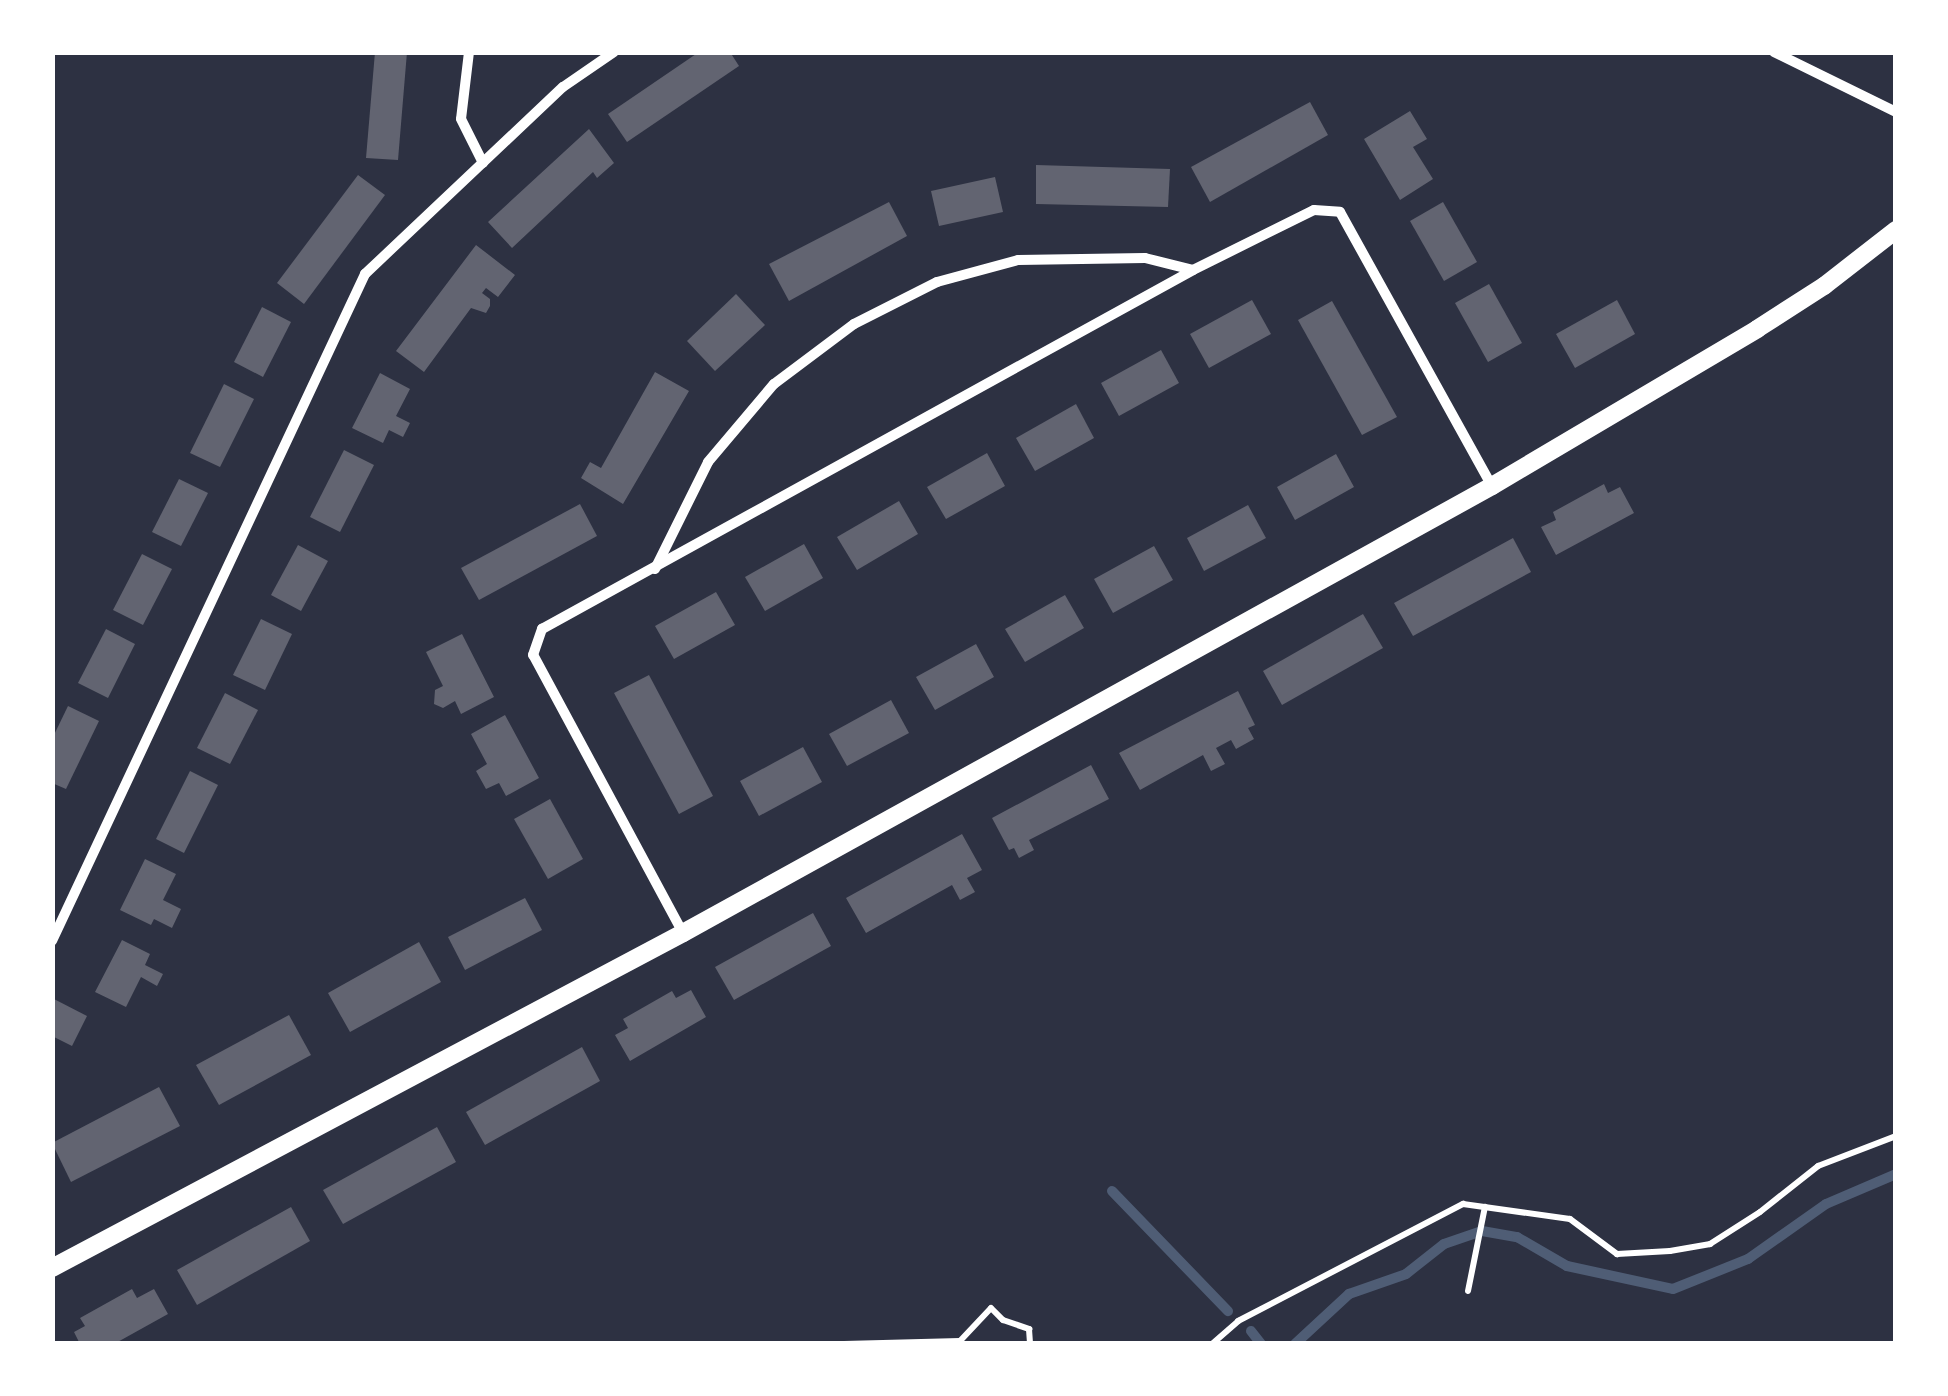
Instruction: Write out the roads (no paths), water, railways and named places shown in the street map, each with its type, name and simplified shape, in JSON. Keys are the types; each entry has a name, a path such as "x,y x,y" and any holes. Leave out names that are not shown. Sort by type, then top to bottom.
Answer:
{"street":[{"path":"469,52 461,119 483,163"},
{"path":"52,942 366,274 564,87 614,52"},
{"path":"1774,52 1896,112"},
{"path":"683,932 532,655 542,629 1193,270 1314,210 1340,212 1492,486"},
{"path":"52,1268 683,932 1492,486 1757,329 1824,286 1896,230"},
{"path":"654,570 708,462 774,384 854,324 936,282 1018,260 1145,258 1193,270"}],"waterway":[{"path":"1295,1344 1349,1294 1406,1274 1444,1244 1482,1231 1517,1237 1567,1266 1673,1289 1748,1259 1826,1204 1896,1174"},
{"path":"1112,1191 1228,1311"},
{"path":"1251,1331 1261,1344"}]}
